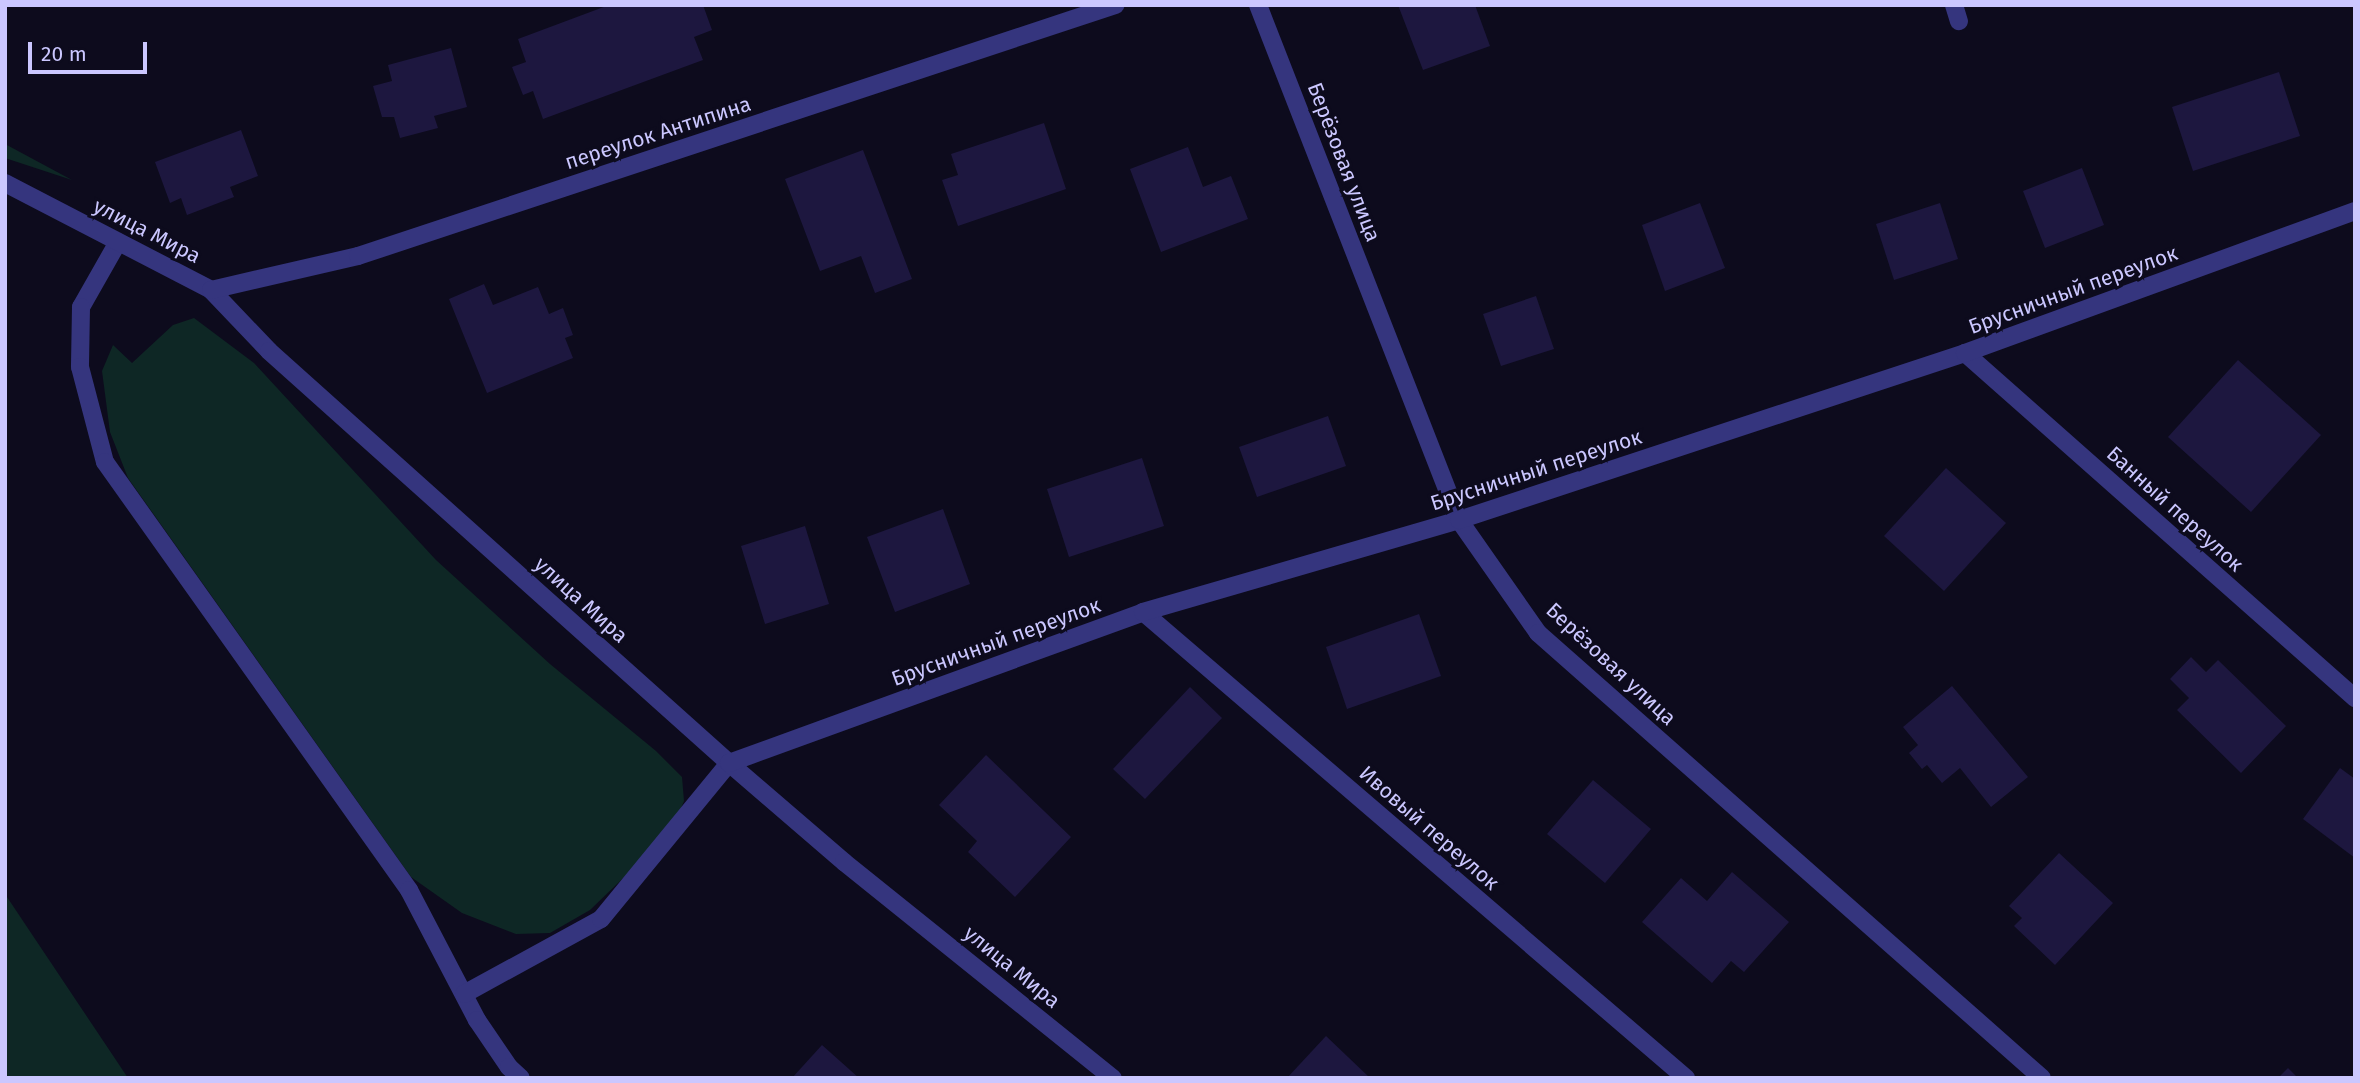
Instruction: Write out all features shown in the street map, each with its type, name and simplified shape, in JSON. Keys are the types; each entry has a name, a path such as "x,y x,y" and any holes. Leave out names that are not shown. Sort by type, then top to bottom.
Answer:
{"street":[{"name":"переулок Антипина","path":"211,290 358,256 1115,5"},
{"name":"Берёзовая улица","path":"1258,5 1459,520 1538,633 2042,1078"},
{"name":"улица Мира","path":"5,183 211,290 269,351 729,763 844,862 1113,1078"},
{"name":"Брусничный переулок","path":"729,763 1143,612 1459,520 1965,353 2355,211"},
{"path":"118,242 81,307 80,367 106,462 409,890 477,1020 509,1067 521,1078"},
{"name":"Банный переулок","path":"1965,353 2355,698"},
{"name":"Ивовый переулок","path":"1143,612 1686,1078"},
{"path":"464,994 601,919 729,763"}],"green space":[{"path":"5,144 72,180 5,158"},
{"path":"194,318 254,363 436,560 550,664 656,751 682,777 684,801 671,832 590,910 550,933 516,934 462,913 411,877 128,478 110,432 102,371 113,345 132,363 173,325"},
{"path":"5,891 7,897 128,1078 5,1078"}],"building":[{"path":"609,5 703,5 712,30 694,37 703,60 543,119 533,91 523,95 512,67 526,62 518,39"},
{"path":"1398,5 1475,5 1490,46 1423,70"},
{"path":"451,48 467,107 434,116 438,128 400,138 394,117 382,117 373,86 392,81 388,65"},
{"path":"2279,72 2300,136 2193,171 2172,107"},
{"path":"1044,123 1066,189 958,226 942,180 958,175 951,154"},
{"path":"241,130 258,176 230,187 234,197 187,215 181,198 170,203 155,162"},
{"path":"1188,147 1203,187 1231,176 1248,219 1161,252 1130,169"},
{"path":"863,150 912,279 875,293 861,256 820,271 785,179"},
{"path":"2082,168 2104,225 2045,248 2023,191"},
{"path":"1700,203 1725,268 1665,291 1642,225"},
{"path":"1940,203 1958,259 1894,280 1876,224"},
{"path":"484,284 493,305 538,287 549,314 563,308 573,335 565,338 573,358 487,393 449,299"},
{"path":"1536,296 1554,349 1501,366 1483,314"},
{"path":"2238,360 2321,435 2251,512 2168,437"},
{"path":"1328,416 1346,466 1257,497 1239,447"},
{"path":"1142,458 1164,526 1069,557 1047,489"},
{"path":"1946,468 2006,523 1944,591 1884,536"},
{"path":"943,509 970,584 895,612 867,537"},
{"path":"805,526 829,604 765,624 741,546"},
{"path":"1419,614 1441,676 1347,709 1326,647"},
{"path":"2191,657 2206,672 2218,660 2286,726 2241,773 2177,710 2189,698 2170,679"},
{"path":"1952,686 2028,777 1991,807 1960,768 1942,783 1927,765 1922,769 1909,753 1918,745 1903,727"},
{"path":"1190,687 1222,718 1145,799 1113,769"},
{"path":"986,755 1071,837 1015,897 968,852 977,841 939,805"},
{"path":"2340,768 2355,779 2355,858 2303,819"},
{"path":"1593,780 1651,829 1605,883 1547,834"},
{"path":"2059,853 2113,903 2055,965 2014,926 2022,918 2009,906"},
{"path":"1732,872 1789,922 1744,972 1731,961 1712,983 1642,922 1681,878 1707,901"},
{"path":"1326,1036 1370,1078 1287,1078"},
{"path":"822,1045 859,1078 792,1078"},
{"path":"2288,1068 2298,1078 2278,1078"}]}
